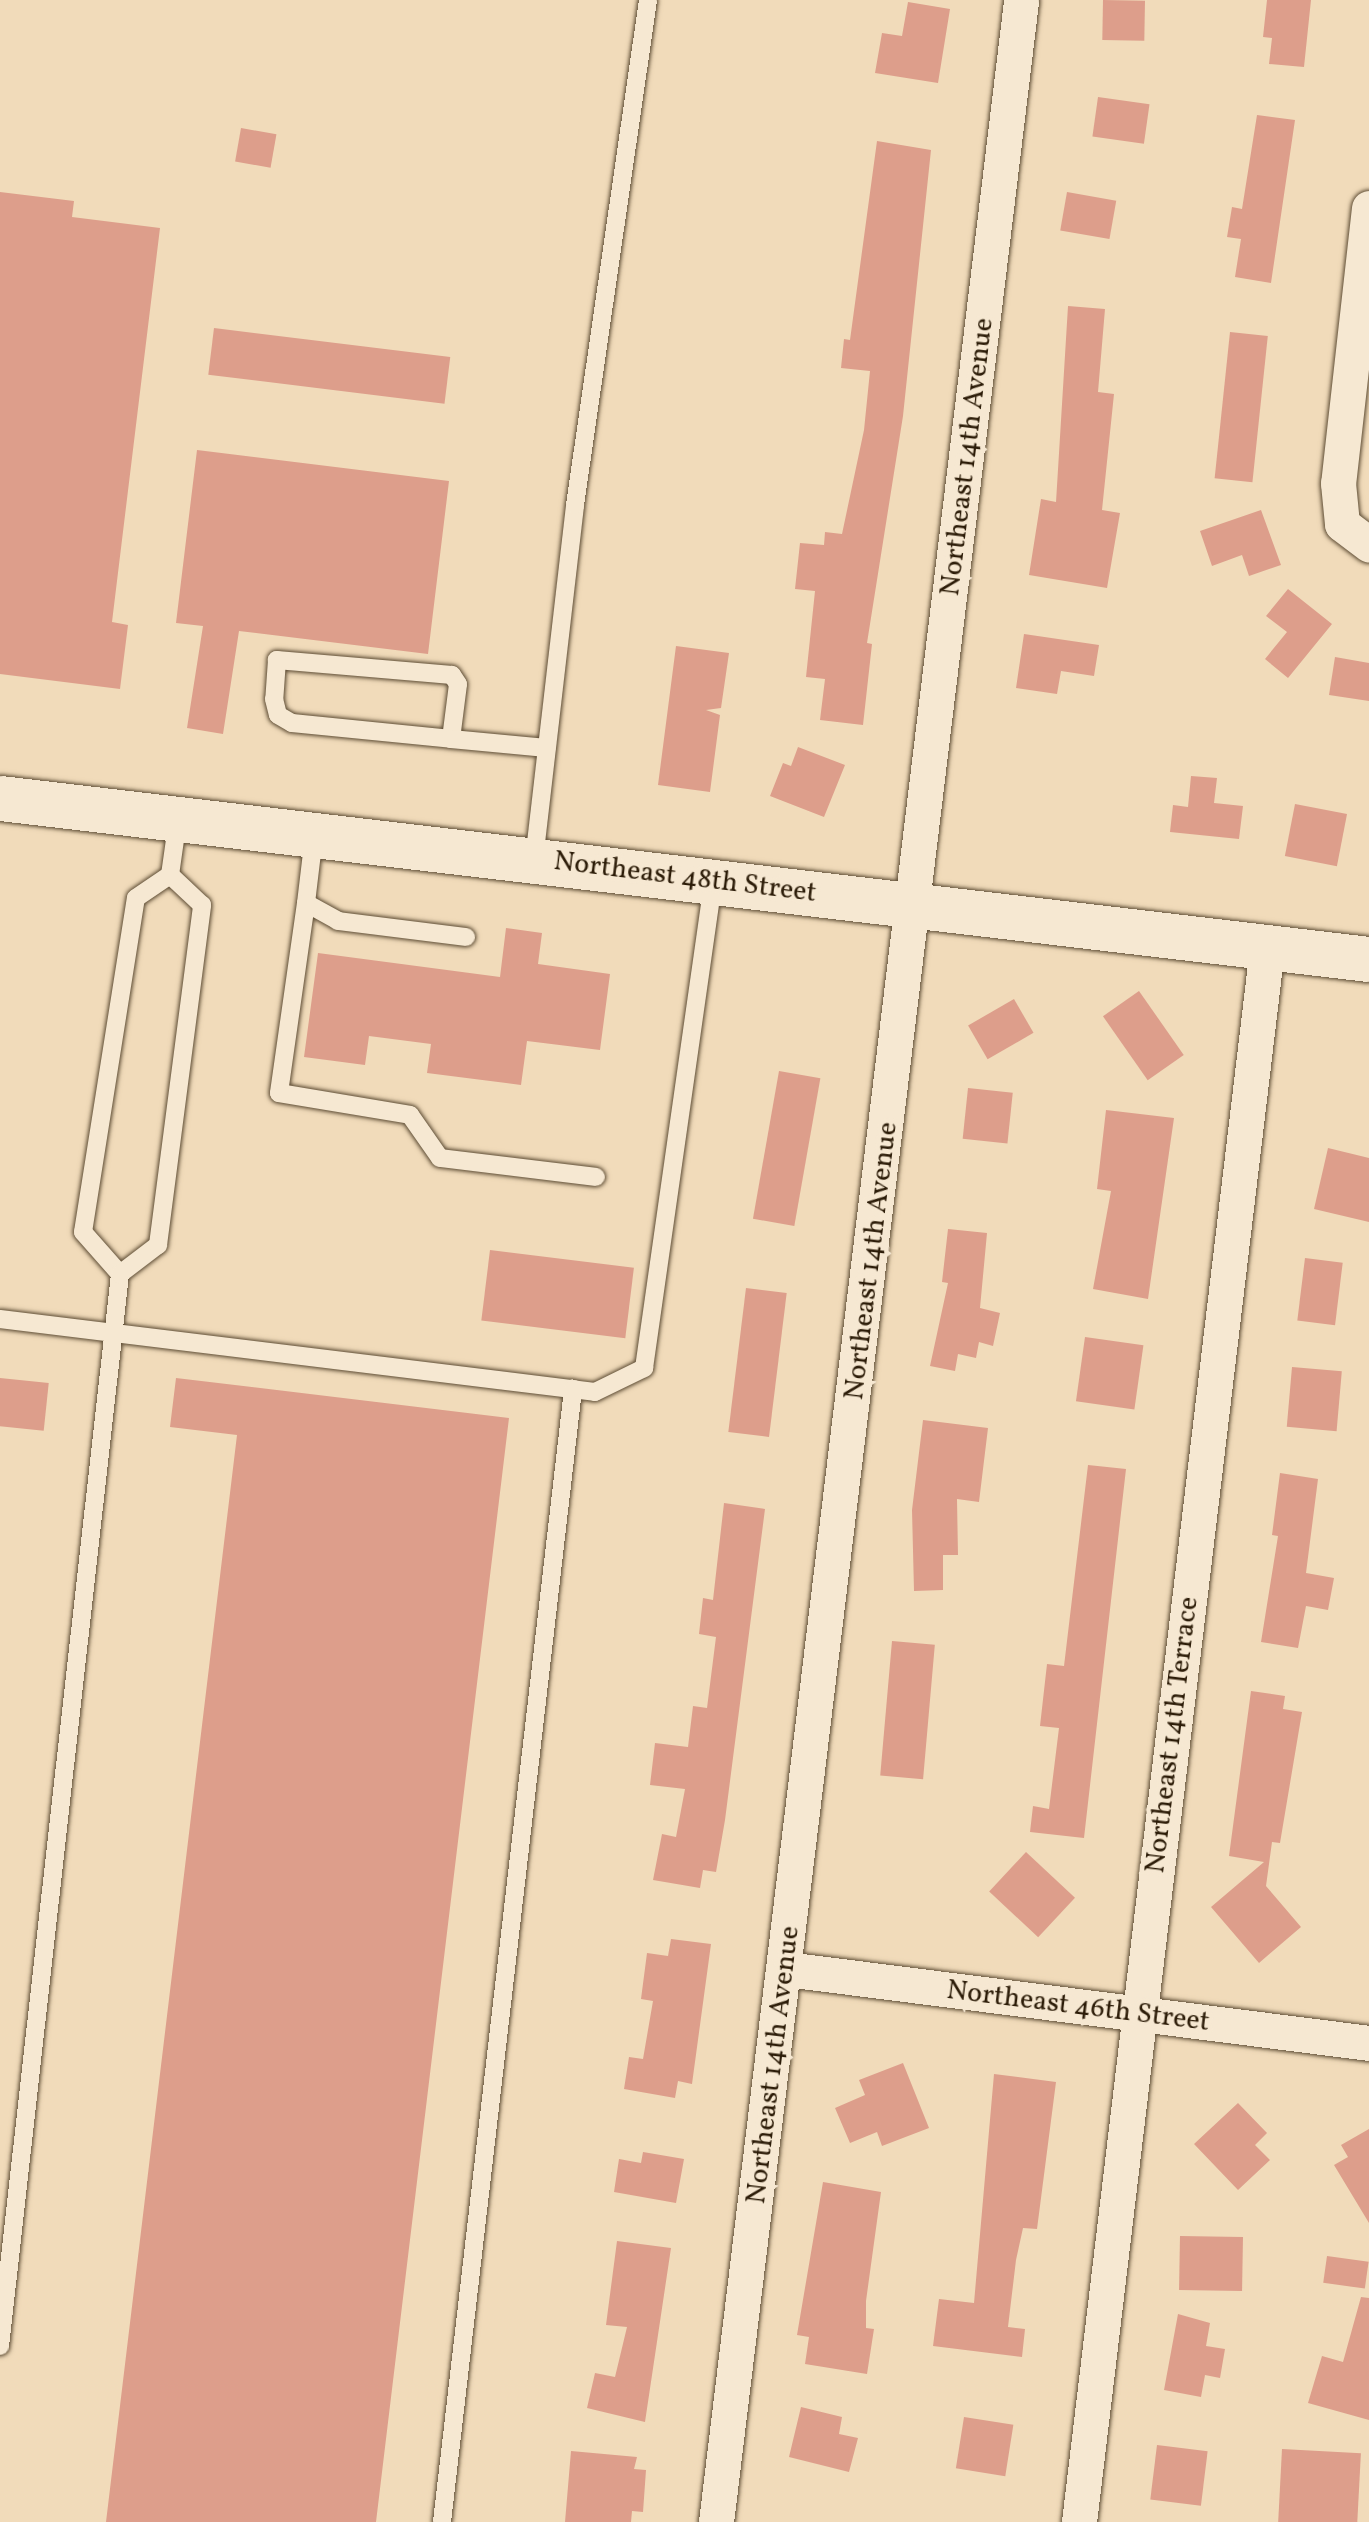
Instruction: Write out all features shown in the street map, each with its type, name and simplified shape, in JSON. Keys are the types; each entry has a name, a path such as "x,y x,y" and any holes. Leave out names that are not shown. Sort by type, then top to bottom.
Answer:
{"street":[{"name":"Northeast 14th Avenue","path":"716,2522 916,905 1021,0"},
{"path":"1355,534 1338,483 1369,208"},
{"name":"Northeast 48th Street","path":"0,798 1369,959"},
{"name":"Northeast 14th Terrace","path":"1080,2522 1267,947"},
{"name":"Northeast 46th Street","path":"786,1969 1369,2043"}],"lane":[{"path":"534,861 648,0"},
{"path":"451,738 458,684 452,675 277,660 274,700 278,715 292,722 547,748"},
{"path":"120,1274 83,1232 136,898 170,875 178,819"},
{"path":"314,835 279,1093 410,1115 440,1158 596,1177"},
{"path":"0,2346 120,1274 158,1245 200,924 202,905 170,875"},
{"path":"0,1319 595,1392 644,1368 713,882"},
{"path":"306,903 338,921 466,936"},
{"path":"442,2522 573,1389"}],"building":[{"path":"1103,0 1145,1 1144,41 1102,40"},
{"path":"1267,0 1311,0 1304,67 1269,64 1272,38 1263,37"},
{"path":"908,2 950,9 938,83 875,73 882,33 902,36"},
{"path":"1098,97 1149,104 1144,144 1092,137"},
{"path":"1257,115 1295,120 1271,283 1235,277 1241,239 1227,237 1232,207 1242,209"},
{"path":"241,128 276,134 271,168 235,161"},
{"path":"877,141 931,150 903,416 867,643 872,644 863,725 820,720 825,679 806,677 815,591 795,589 800,543 824,545 825,532 842,534 864,430 870,371 841,368 844,339 850,340"},
{"path":"0,192 74,201 72,217 160,228 112,622 128,625 120,689 0,674"},
{"path":"1067,192 1116,201 1109,239 1060,230"},
{"path":"1068,306 1105,309 1098,392 1114,394 1102,510 1120,513 1107,588 1029,575 1041,499 1056,502"},
{"path":"214,328 450,357 444,404 208,375"},
{"path":"1230,332 1268,336 1252,482 1215,478"},
{"path":"197,450 449,481 428,654 239,631 223,734 187,728 203,626 176,623"},
{"path":"1261,510 1281,565 1249,576 1242,555 1212,566 1200,531"},
{"path":"1288,589 1332,624 1288,678 1265,659 1287,632 1266,616"},
{"path":"1024,634 1099,645 1094,676 1061,671 1057,694 1016,688"},
{"path":"676,646 729,653 721,708 706,710 720,715 710,792 658,785"},
{"path":"1335,657 1369,663 1369,701 1329,695"},
{"path":"798,747 845,765 824,817 770,796 783,763 791,766"},
{"path":"1191,776 1217,778 1214,803 1243,806 1239,839 1170,832 1173,805 1188,807"},
{"path":"1295,804 1347,814 1337,866 1285,856"},
{"path":"506,928 542,933 538,964 610,974 600,1050 527,1041 521,1085 427,1073 431,1044 369,1036 365,1065 304,1057 318,953 500,977"},
{"path":"1139,991 1184,1055 1148,1080 1103,1016"},
{"path":"1014,999 1034,1033 988,1059 968,1026"},
{"path":"779,1071 820,1078 794,1226 753,1219"},
{"path":"968,1088 1013,1093 1007,1143 963,1139"},
{"path":"1106,1110 1174,1118 1148,1299 1093,1289 1111,1191 1097,1189"},
{"path":"1328,1148 1369,1158 1369,1222 1314,1209"},
{"path":"948,1229 987,1233 980,1308 1000,1313 993,1346 979,1342 976,1358 958,1354 955,1371 930,1366 948,1283 942,1282"},
{"path":"490,1250 634,1268 625,1338 481,1320"},
{"path":"1305,1258 1343,1263 1335,1325 1297,1321"},
{"path":"746,1288 787,1293 769,1437 728,1432"},
{"path":"1085,1337 1143,1345 1134,1410 1076,1401"},
{"path":"1292,1367 1342,1371 1337,1431 1287,1427"},
{"path":"0,1378 49,1383 44,1431 0,1426"},
{"path":"176,1378 509,1418 376,2522 106,2522 237,1435 170,1427"},
{"path":"923,1420 988,1428 979,1502 957,1499 958,1555 943,1555 943,1590 914,1591 912,1510"},
{"path":"1088,1465 1126,1469 1084,1838 1030,1832 1033,1806 1049,1809 1059,1728 1040,1726 1047,1664 1064,1666"},
{"path":"1280,1473 1318,1479 1306,1573 1334,1578 1328,1610 1306,1606 1298,1648 1261,1642 1278,1536 1272,1535"},
{"path":"724,1503 765,1509 725,1820 716,1872 703,1870 700,1888 653,1880 662,1834 676,1837 685,1789 650,1785 655,1743 688,1747 693,1706 707,1708 716,1637 699,1634 703,1598 713,1600"},
{"path":"892,1641 935,1645 923,1779 880,1775"},
{"path":"1251,1691 1285,1696 1283,1709 1302,1712 1280,1843 1272,1842 1266,1886 1301,1927 1259,1963 1211,1907 1264,1862 1229,1856"},
{"path":"1026,1852 1075,1898 1038,1937 989,1891"},
{"path":"671,1939 711,1944 692,2084 678,2081 675,2098 624,2089 629,2057 643,2059 653,2001 641,1999 647,1953 668,1956"},
{"path":"903,2063 929,2128 882,2146 877,2132 850,2143 835,2108 865,2095 859,2080"},
{"path":"994,2074 1056,2082 1037,2229 1023,2228 1016,2260 1008,2327 1025,2329 1022,2357 933,2346 939,2299 974,2303"},
{"path":"1238,2103 1267,2133 1255,2145 1270,2160 1238,2190 1194,2144"},
{"path":"1369,2129 1369,2223 1334,2165 1348,2157 1341,2145"},
{"path":"643,2152 684,2159 676,2203 614,2192 619,2159 641,2163"},
{"path":"823,2182 881,2192 866,2301 866,2328 874,2329 867,2374 805,2364 809,2337 797,2335"},
{"path":"1180,2236 1243,2237 1242,2291 1179,2290"},
{"path":"617,2241 671,2248 645,2422 587,2408 595,2373 615,2377 627,2327 606,2325"},
{"path":"1327,2256 1369,2262 1365,2289 1323,2283"},
{"path":"1361,2297 1369,2298 1369,2420 1308,2403 1322,2356 1343,2362"},
{"path":"1178,2314 1210,2323 1206,2346 1225,2349 1220,2378 1205,2375 1201,2397 1164,2390"},
{"path":"801,2407 842,2417 839,2434 858,2438 849,2472 789,2457"},
{"path":"964,2417 1013,2425 1005,2476 956,2468"},
{"path":"1157,2445 1208,2451 1201,2506 1150,2500"},
{"path":"1282,2449 1361,2453 1357,2522 1278,2522"},
{"path":"571,2451 637,2457 634,2469 646,2470 643,2512 632,2511 631,2522 565,2522"}]}
